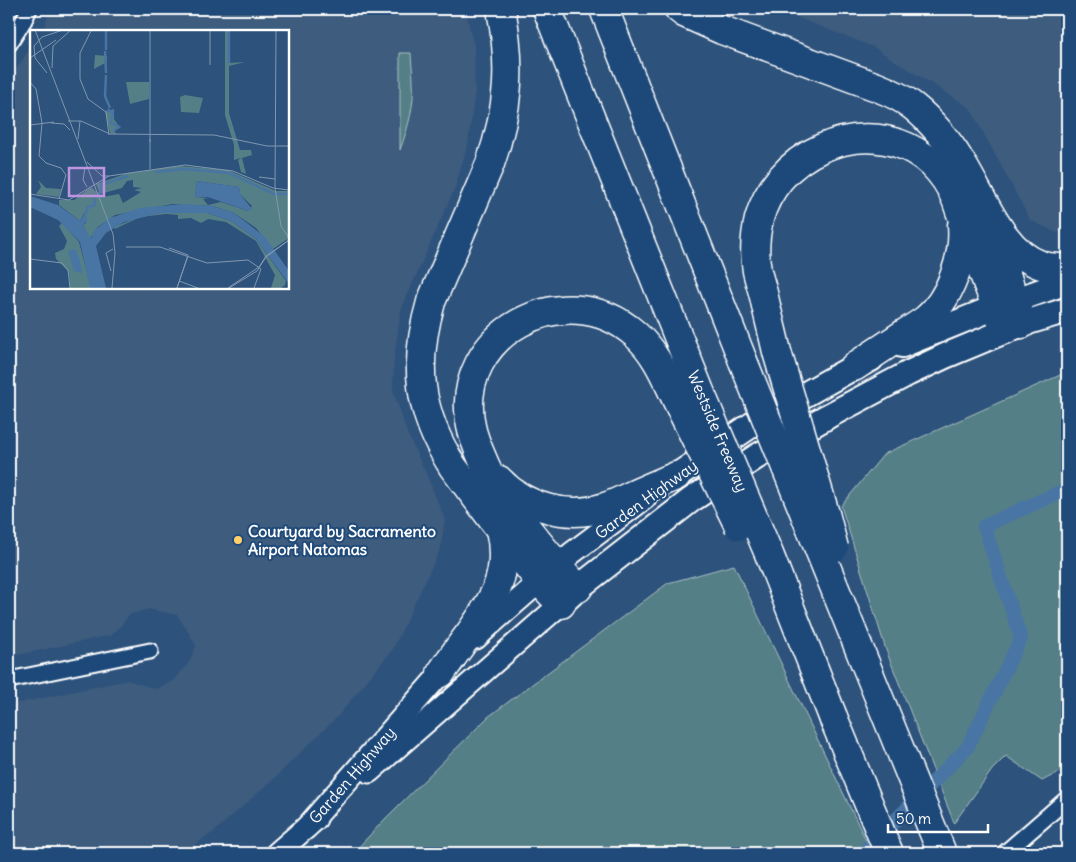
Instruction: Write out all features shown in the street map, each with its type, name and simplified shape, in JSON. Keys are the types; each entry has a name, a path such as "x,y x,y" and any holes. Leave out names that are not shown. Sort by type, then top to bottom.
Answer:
{"highway":[{"path":"501,9 506,35 508,66 507,97 503,121 490,164 431,302 423,332 421,374 424,399 437,438 453,467 500,530 570,596"},
{"name":"Westside Freeway","path":"547,9 691,400 769,554 833,718 889,853"},
{"path":"604,9 942,853"},
{"path":"679,9 722,30 877,87 914,107 940,134 958,157 974,182 986,207 1016,250 1028,259 1041,265 1067,268"},
{"path":"865,663 826,518 777,352 757,271 755,238 759,217 766,200 776,184 797,162 831,144 850,139 872,138 894,141 911,148 937,167 948,182 1009,315"},
{"path":"986,207 1009,315"},
{"path":"854,367 925,320 943,299 959,262 962,245 960,211"},
{"path":"548,574 497,492 475,444 470,425 469,395 477,366 484,354 499,336 529,317 546,312 582,310 618,322 634,333 691,400"},
{"path":"482,457 492,472 514,493 531,503 549,509 568,512 587,511 605,507 676,476"},
{"path":"441,674 487,609 497,590 503,562 503,542 500,530"}],"main road":[{"name":"Garden Highway","path":"277,853 570,596 691,500 756,457 828,416 945,356 1009,315 1067,282"},
{"name":"Garden Highway","path":"306,828 441,674 490,625 548,574 629,509 676,476 756,422 854,367 926,335 1009,315 1067,310"}],"street":[{"path":"9,44 29,9"},
{"path":"9,680 150,651"},
{"path":"1005,853 1067,799"}],"shaded area":[{"path":"50,9 465,9 474,45 475,92 468,144 455,188 401,310 394,360 393,390 408,435 445,519 441,548 393,649 338,716 276,777 214,832 182,853 9,853 9,705 127,680 156,689 174,680 190,661 196,646 177,615 148,609 129,615 112,635 9,657 9,79 30,48 30,289 289,289 289,30 43,30"},
{"path":"775,9 1067,9 1067,231 1057,233 1030,220 970,108 873,47"}],"green space":[{"path":"400,53 411,53 413,99 406,133 400,150"},
{"path":"1067,372 1067,768 1042,781 1006,756 992,770 954,823 886,650 841,506 884,454"},
{"path":"734,565 872,853 353,853 488,717 668,583"}],"waterway":[{"path":"863,853 967,748 1021,638 984,526 1067,489"}],"place":[{"name":"Courtyard by Sacramento Airport Natomas","path":"238,540"}]}
